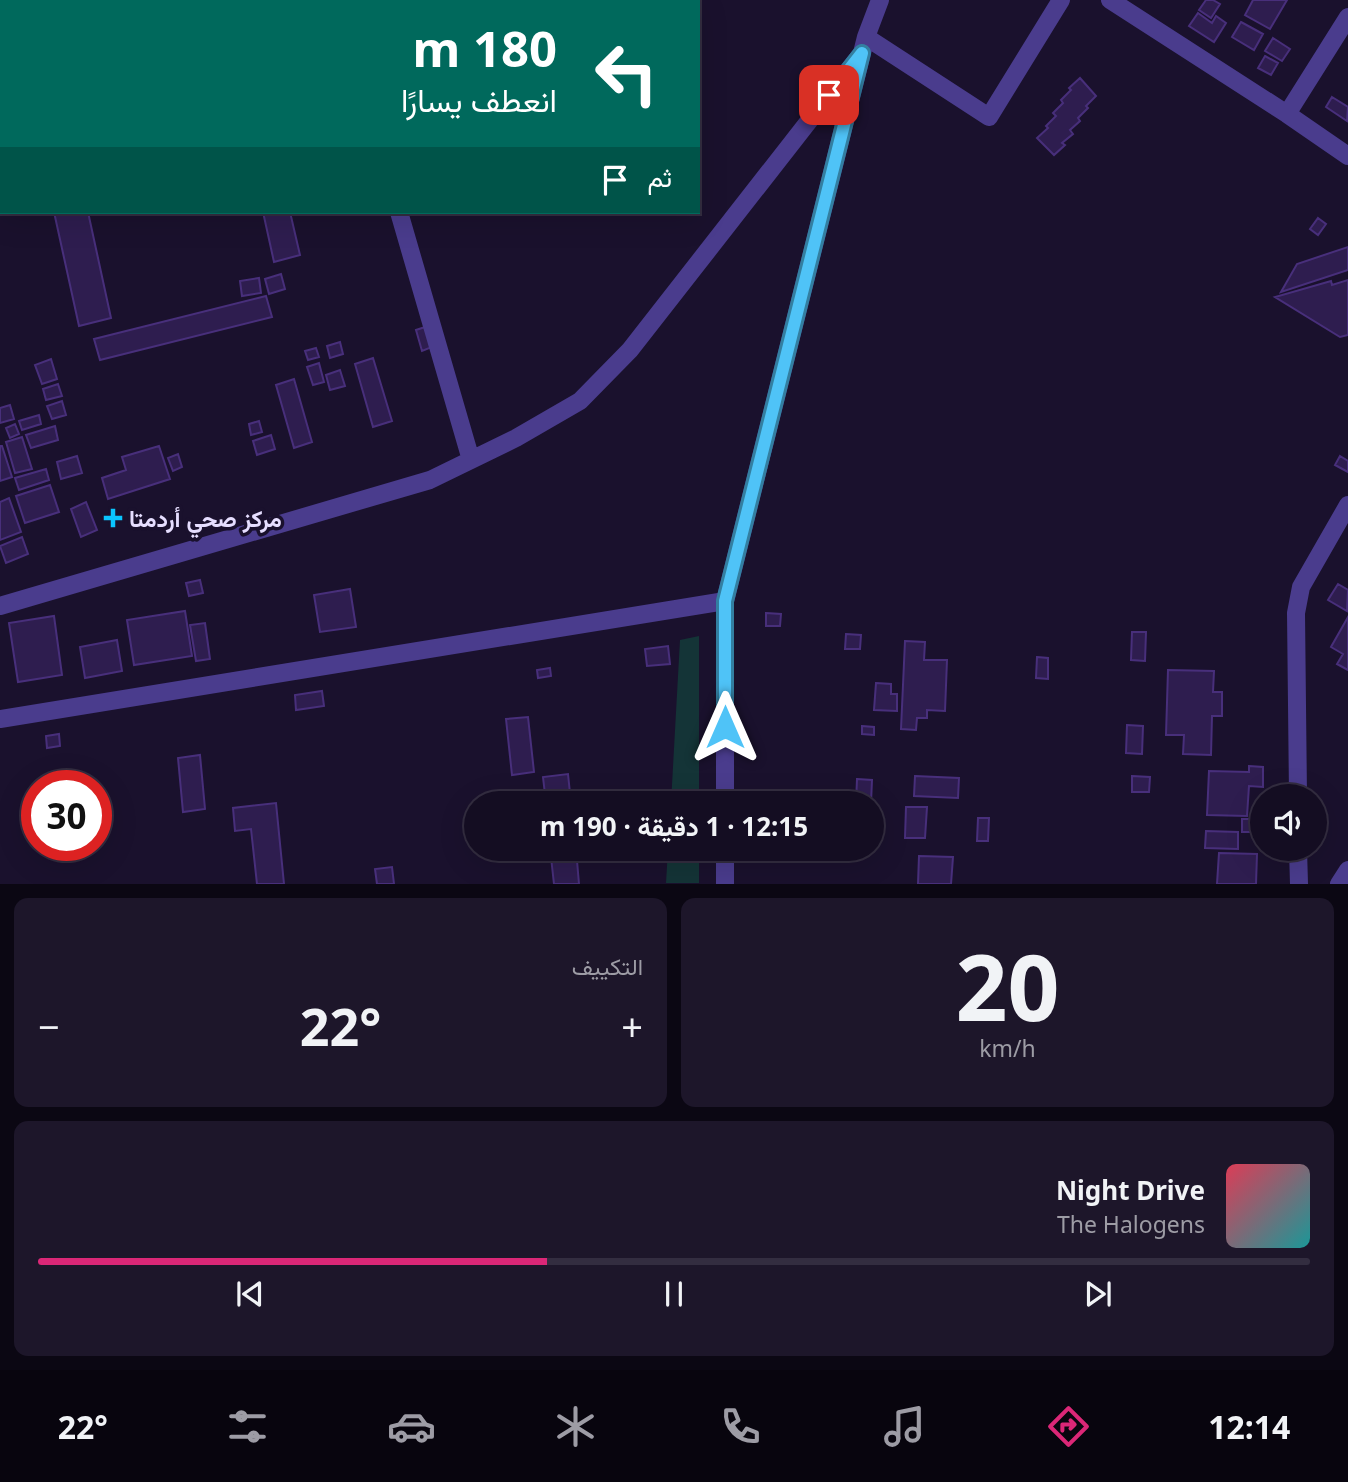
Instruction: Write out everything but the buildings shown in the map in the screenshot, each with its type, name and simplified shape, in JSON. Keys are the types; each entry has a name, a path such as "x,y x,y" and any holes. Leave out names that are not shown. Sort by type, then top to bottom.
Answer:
{"street":[{"path":"725,791 725,601 864,45 880,0"},
{"path":"864,45 989,117 1060,0"},
{"path":"1111,0 1348,156"},
{"path":"1287,114 1348,17"},
{"path":"0,606 430,481 516,438 580,401 621,358 864,45"},
{"path":"399,214 471,460"},
{"path":"1298,784 1296,613 1301,587 1348,505"},
{"path":"0,719 725,601"},
{"path":"725,861 725,884"},
{"path":"1298,861 1299,884"},
{"path":"1339,884 1348,870"}],"green space":[{"path":"699,636 699,791 672,791 680,640"},
{"path":"667,861 699,861 699,883 666,883"}],"place":[{"name":"مركز صحي أردمتا","path":"113,518"}],"route":[{"path":"725,727 725,601 862,53 829,95"}]}
